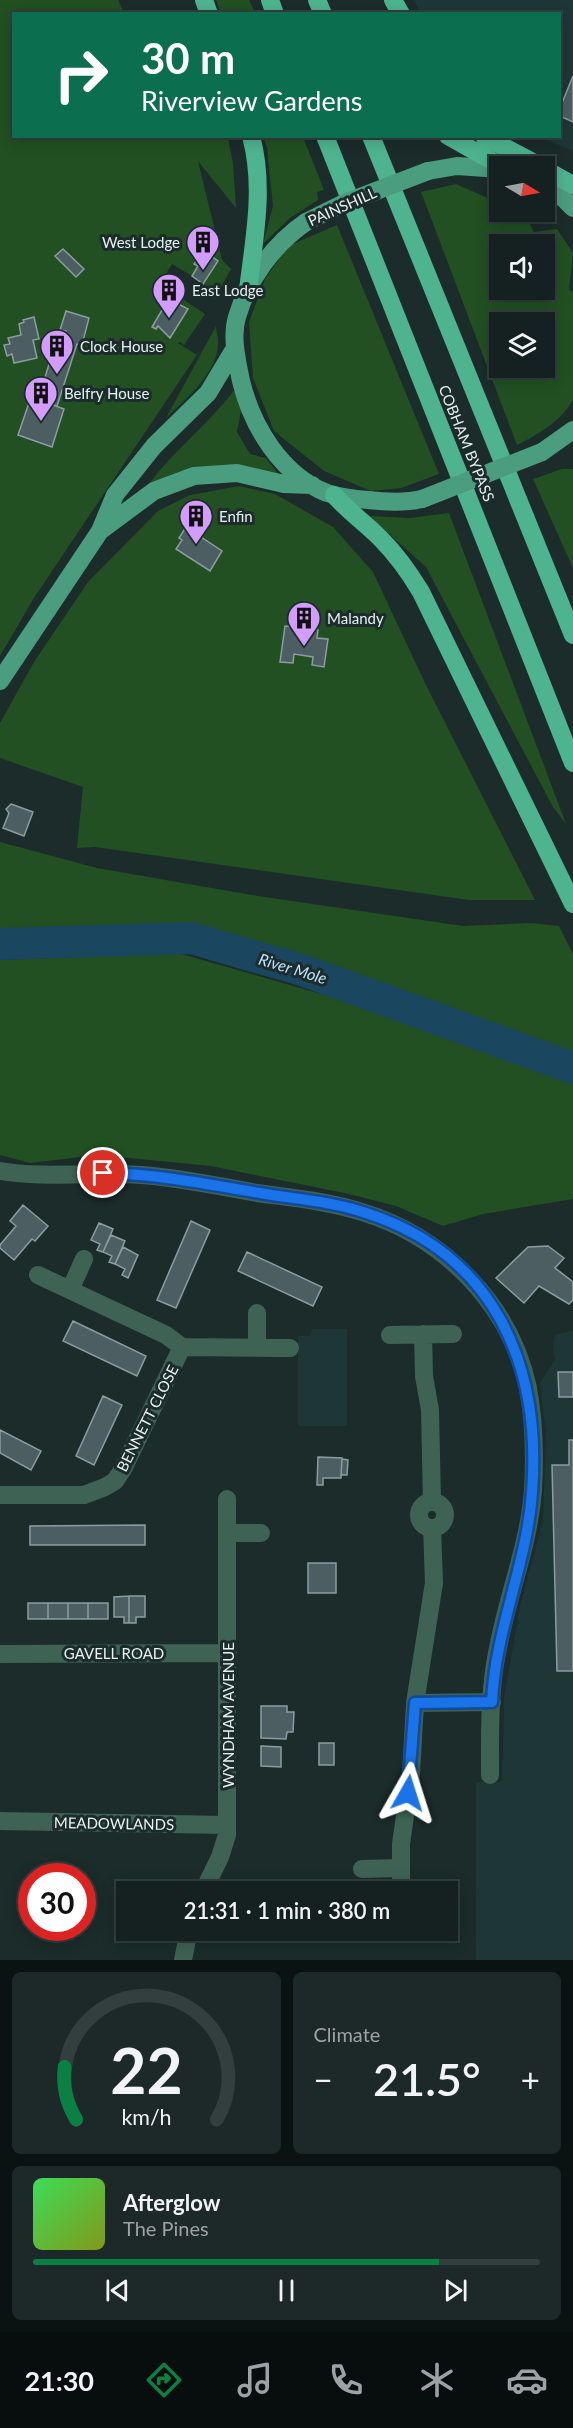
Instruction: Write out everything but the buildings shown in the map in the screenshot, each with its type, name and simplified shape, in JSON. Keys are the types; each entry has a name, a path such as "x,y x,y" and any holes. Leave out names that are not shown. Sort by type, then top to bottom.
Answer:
{"highway":[{"path":"248,290 259,201 258,172 251,138"},
{"name":"COBHAM BYPASS","path":"327,138 573,763"},
{"name":"COBHAM BYPASS","path":"372,138 573,635"},
{"path":"451,138 489,161"},
{"path":"488,138 521,156"},
{"path":"555,175 573,185"},
{"path":"334,495 380,538 407,569 421,592 573,904"}],"main road":[{"name":"PAINSHILL","path":"489,167 457,166 428,171 342,204 306,222 281,242 265,261 248,290 237,318 235,348 246,400 258,429 284,462 312,485 334,495 382,502 423,499 542,452 573,430"},
{"path":"555,190 573,195"},
{"path":"555,193 573,208"},
{"path":"0,681 100,531 115,495 154,446 208,393 235,348"},
{"path":"100,531 154,491 194,476 237,473 284,484 312,485"}],"street":[{"path":"0,1171 51,1175 145,1175 338,1206 402,1227 454,1261 468,1275 494,1309 518,1355 528,1389 534,1469 528,1534 498,1647 492,1702 490,1775"},
{"path":"70,1290 84,1259"},
{"name":"BENNETT CLOSE","path":"38,1275 166,1335 182,1347 290,1348"},
{"path":"256,1348 257,1313"},
{"path":"401,1881 415,1703 433,1590 432,1528 443,1521 444,1512 440,1505 432,1502 430,1410 424,1376 423,1334"},
{"path":"390,1335 453,1334"},
{"name":"BENNETT CLOSE","path":"0,1495 84,1495 105,1487 115,1480 131,1456 182,1347"},
{"name":"WYNDHAM AVENUE","path":"208,1881 220,1857 227,1825 227,1499"},
{"path":"228,1533 261,1533"},
{"name":"GAVELL ROAD","path":"0,1654 228,1653"},
{"path":"415,1703 492,1702"},
{"name":"MEADOWLANDS","path":"0,1821 227,1825"},
{"path":"362,1869 400,1868"},
{"path":"183,1960 187,1941"}],"shaded area":[{"path":"414,0 573,0 573,151 543,138 561,138 561,12 420,12"},
{"path":"312,1329 347,1329 347,1426 298,1426 298,1336 311,1336"},
{"path":"573,1330 573,1960 476,1960 476,1782 502,1782 504,1698 520,1606 543,1521 546,1433 540,1383 555,1360 553,1348 555,1335"}],"green space":[{"path":"0,0 118,0 124,12 12,12 12,138 226,138 233,163 236,208 198,161 222,260 231,269 215,299 198,292 218,261 203,252 194,263 198,266 192,276 172,264 160,284 205,314 184,345 178,343 197,355 34,598 0,656"},
{"path":"216,0 249,0 255,12 221,12"},
{"path":"263,138 303,138 324,190 317,192 318,200 290,218 263,244 273,206 267,147"},
{"path":"456,184 489,199 489,222 528,222 534,232 557,229 573,253 569,290 573,292 573,400 568,408 541,432 517,445 492,378 555,378 555,312 489,312 489,371 421,192"},
{"path":"337,225 439,474 401,488 371,491 324,471 274,431 253,378 249,322 265,279 288,246"},
{"path":"216,326 218,345 212,366 199,385 166,418"},
{"path":"236,388 241,411 237,432 250,454 266,458 279,475 148,485 226,401"},
{"path":"562,469 573,469 573,568 533,479"},
{"path":"239,486 275,494 333,527 373,572 425,683 535,900 469,900 95,847 77,848 83,787 0,758 0,723 34,662 88,582 158,511 190,495"},
{"path":"449,513 566,824 553,807 426,567 369,516 410,518"},
{"path":"0,842 97,868 258,896 463,926 532,923 559,926 573,954 573,1056 270,946 182,926 0,932"},
{"path":"178,953 346,1001 573,1080 573,1199 483,1214 443,1226 396,1206 211,1166 98,1155 30,1163 0,1155 0,960"}],"waterway":[{"name":"River Mole","path":"0,944 191,938 302,970 573,1068"}],"place":[{"name":"West Lodge","path":"203,271"},
{"name":"East Lodge","path":"169,319"},
{"name":"Clock House","path":"57,375"},
{"name":"Belfry House","path":"41,422"},
{"name":"Enfin","path":"196,545"},
{"name":"Malandy","path":"304,647"}],"route":[{"path":"103,1173 145,1175 325,1203 384,1220 423,1239 454,1261 481,1291 506,1329 524,1372 530,1405 534,1469 528,1534 498,1647 492,1702 415,1703 408,1793"}]}
